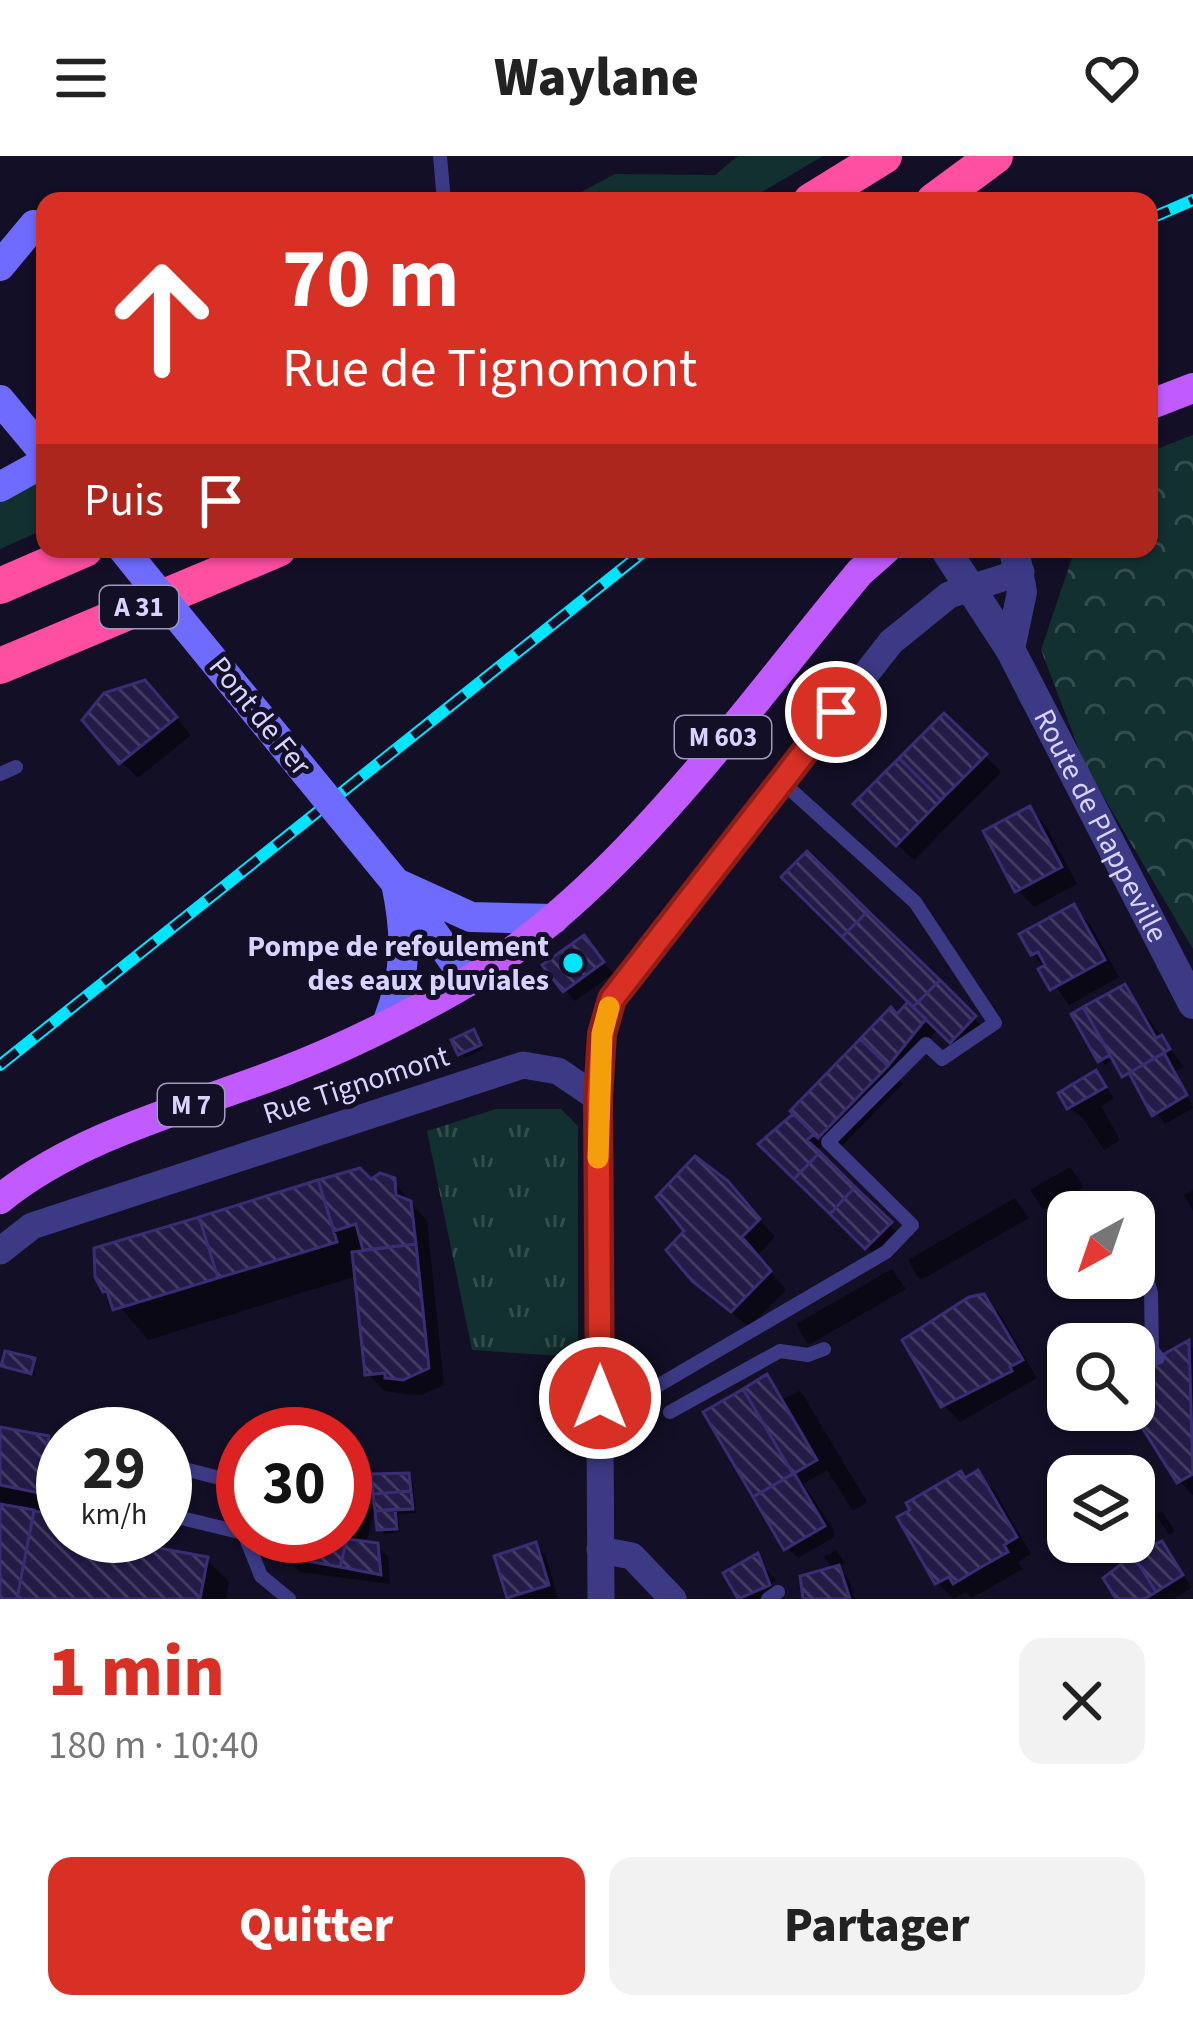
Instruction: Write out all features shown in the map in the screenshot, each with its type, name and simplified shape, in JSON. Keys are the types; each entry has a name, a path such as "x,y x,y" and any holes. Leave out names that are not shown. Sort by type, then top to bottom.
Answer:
{"highway":[{"path":"826,192 884,156"},
{"path":"946,192 995,156"},
{"name":"A 31","path":"0,586 65,558"},
{"name":"A 31","path":"0,666 257,558"}],"main road":[{"path":"0,229 36,224"},
{"path":"0,266 36,227"},
{"path":"1158,402 1193,388"},
{"path":"0,400 36,446"},
{"path":"0,487 36,464"},
{"name":"Pont de Fer","path":"129,558 397,883 468,982"},
{"name":"M 603","path":"468,982 554,919 658,810 876,558"},
{"path":"397,883 471,917 554,919"},
{"path":"388,1021 405,969 407,932 397,883"},
{"name":"M 7","path":"0,1199 82,1151 287,1070 468,982"}],"street":[{"name":"Route de Plappeville","path":"950,558 1010,649 1193,1004"},
{"path":"601,1599 600,1436 613,1398 598,1098 602,1034 612,999 892,642 937,603 1022,558"},
{"path":"1010,649 1019,616 1024,558"},
{"name":"Rue Tignomont","path":"0,1251 32,1226 523,1065 558,1071 598,1098"},
{"path":"600,1550 632,1556 673,1599"}],"lane":[{"path":"440,156 443,192"},
{"path":"0,774 16,767"},
{"path":"613,1398 642,1395 886,1252 912,1225 828,1142 926,1044 942,1059 995,1023 915,902 781,781"},
{"path":"1151,1299 1152,1349 1158,1358"},
{"path":"670,1412 780,1351 808,1355 824,1349"},
{"path":"256,1563 261,1576 289,1599"}],"green space":[{"path":"738,156 823,156 762,192 581,192 615,174 715,175"},
{"path":"1193,435 1193,949 1085,765 1041,650 1072,558 1158,558 1158,449"},
{"path":"36,479 36,533 0,549 0,500"},
{"path":"496,1109 561,1109 578,1126 578,1357 472,1350 427,1131"}],"building":[{"path":"145,680 177,717 119,764 82,720 104,693"},
{"path":"944,713 987,754 941,800 899,758"},
{"path":"899,758 941,800 896,846 853,804"},
{"path":"1030,806 1062,867 1015,892 983,831"},
{"path":"807,851 868,911 842,937 781,877"},
{"path":"1074,904 1105,960 1050,990 1038,969 1045,965 1038,952 1031,955 1019,934"},
{"path":"868,911 940,980 913,1007 842,937"},
{"name":"Pompe de refoulement des eaux pluviales","path":"584,935 604,962 563,992 542,965"},
{"path":"940,980 976,1016 950,1043 913,1007"},
{"path":"1125,984 1156,1038 1162,1035 1170,1049 1122,1077 1083,1007"},
{"path":"908,1002 926,1019 888,1066 860,1039 891,1007 897,1014"},
{"path":"1083,1007 1110,1055 1098,1062 1071,1014"},
{"path":"474,1029 481,1045 458,1055 451,1040"},
{"path":"860,1039 888,1066 818,1138 790,1111"},
{"path":"1164,1053 1187,1095 1152,1116 1129,1073"},
{"path":"1096,1070 1106,1087 1067,1109 1058,1093"},
{"path":"793,1114 814,1134 807,1140 820,1152 794,1179 758,1144"},
{"path":"820,1152 855,1187 830,1214 794,1179"},
{"path":"695,1156 728,1181 760,1219 742,1237 771,1271 731,1312 692,1281 666,1250 684,1231 656,1197"},
{"path":"360,1168 371,1179 380,1173 395,1178 396,1195 411,1201 416,1244 363,1250 356,1224 334,1231 318,1180"},
{"path":"318,1180 337,1242 218,1278 199,1217"},
{"path":"855,1187 892,1222 865,1249 830,1214"},
{"path":"199,1217 218,1278 113,1310 107,1291 103,1292 95,1277 94,1248"},
{"path":"416,1244 429,1368 403,1380 385,1378 385,1373 365,1375 352,1252"},
{"path":"984,1294 1023,1360 1010,1367 1012,1371 941,1407 902,1340 969,1297"},
{"path":"1189,1340 1193,1474 1177,1483 1144,1431 1155,1431 1155,1359"},
{"path":"5,1351 35,1358 31,1374 1,1366"},
{"path":"767,1374 817,1460 793,1474 743,1389"},
{"path":"743,1389 793,1474 753,1497 703,1412"},
{"path":"0,1427 36,1434 36,1492 0,1485"},
{"path":"978,1470 1017,1537 1004,1545 1008,1552 953,1584 949,1577 935,1584 897,1517 910,1510 906,1503 961,1471 965,1478"},
{"path":"409,1473 411,1491 373,1494 372,1474"},
{"path":"794,1473 825,1526 784,1550 753,1497"},
{"path":"411,1491 413,1509 375,1511 373,1494"},
{"path":"0,1504 34,1510 17,1599 0,1599"},
{"path":"395,1509 397,1529 377,1530 375,1511"},
{"path":"34,1511 36,1563 192,1563 192,1554 208,1557 200,1599 17,1599"},
{"path":"1162,1541 1183,1575 1156,1592 1138,1563 1155,1563 1155,1544"},
{"path":"372,1542 378,1543 381,1575 340,1567 341,1563 372,1563"},
{"path":"536,1542 549,1585 507,1598 494,1556"},
{"path":"758,1553 770,1585 738,1599 723,1573"},
{"path":"1123,1563 1138,1563 1156,1592 1144,1599 1116,1599 1103,1578"},
{"path":"839,1565 850,1599 803,1599 800,1576"}],"railway":[{"path":"1158,215 1193,200"},
{"path":"0,1065 636,558"}],"slow traffic":[{"path":"598,1158 602,1034 609,1007"}],"place":[{"name":"Pompe de refoulement des eaux pluviales","path":"573,963"}],"route":[{"path":"600,1398 598,1098 605,1017 612,999 836,712"}]}
